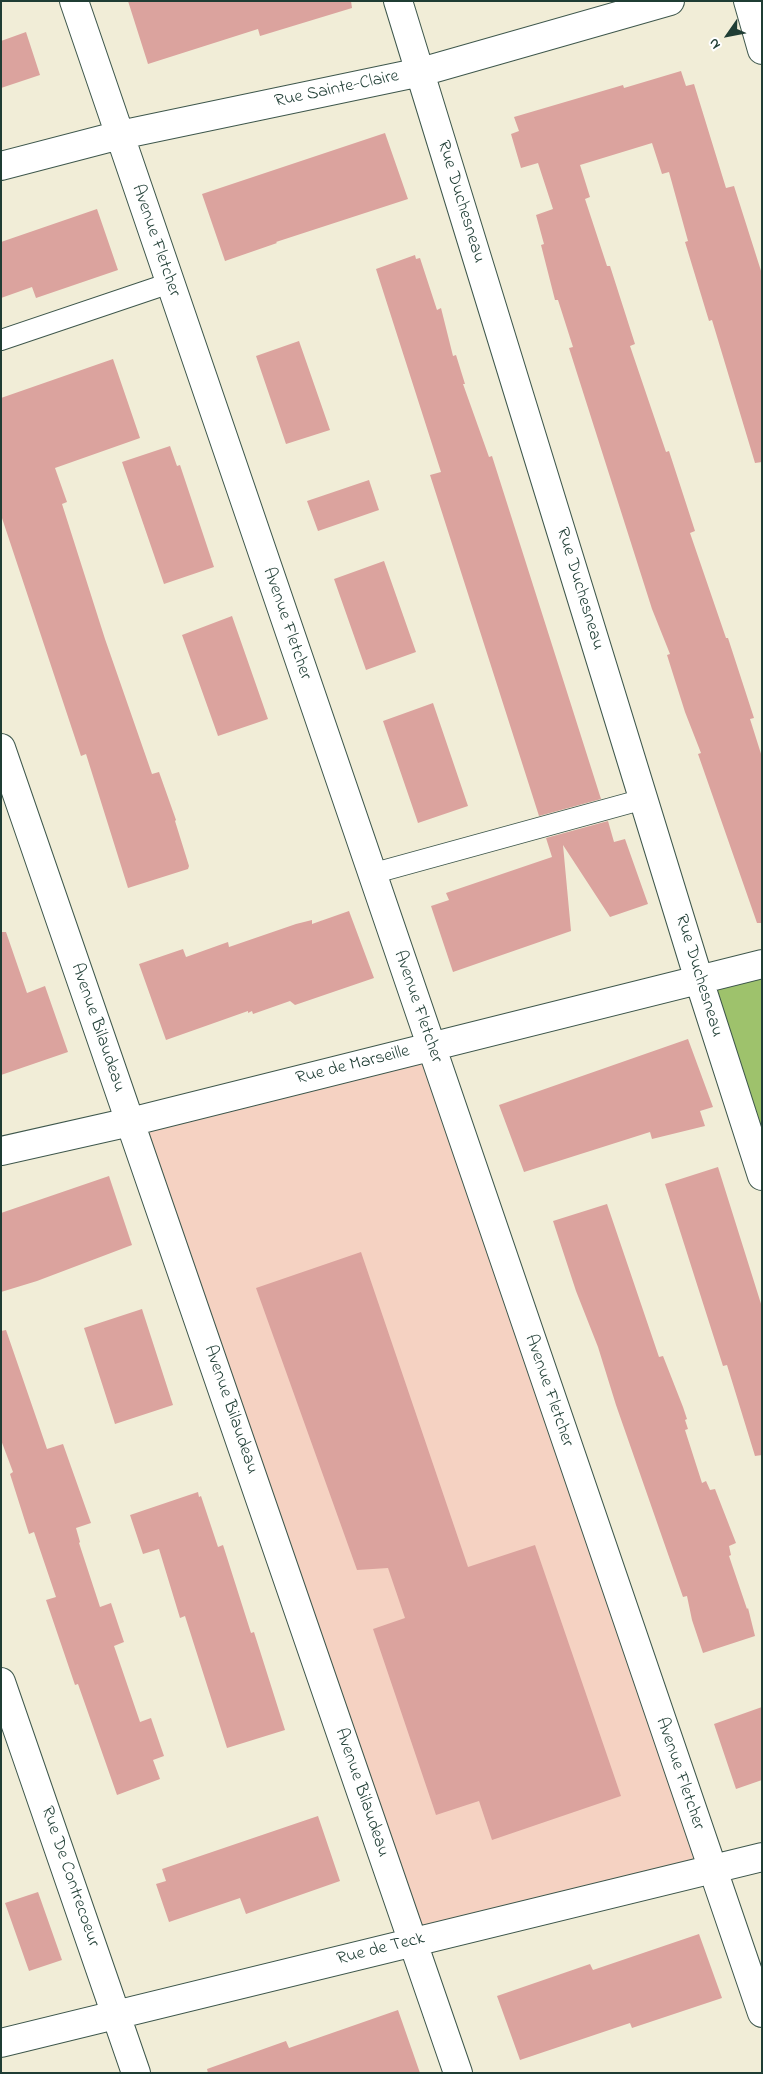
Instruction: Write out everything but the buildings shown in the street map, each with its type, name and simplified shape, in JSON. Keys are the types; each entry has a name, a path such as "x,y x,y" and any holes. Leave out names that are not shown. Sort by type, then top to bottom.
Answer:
{"street":[{"name":"Avenue Fletcher","path":"74,1 711,1869 762,2013"},
{"name":"Rue Duchesneau","path":"398,1 699,980 762,1176"},
{"name":"Rue Sainte-Claire","path":"1,166 120,135 421,72 670,1"},
{"path":"748,1 762,50"},
{"name":"Avenue Bilaudeau","path":"1,748 458,2073"},
{"name":"Rue de Marseille","path":"1,1151 130,1122 762,964"},
{"name":"Rue De Contrecoeur","path":"1,1682 136,2073"},
{"name":"Rue de Teck","path":"1,2043 762,1857"}],"lane":[{"path":"1,340 170,283"},
{"path":"371,874 644,799"}],"shaded area":[{"path":"431,1046 711,1869 412,1942 130,1122"}],"green space":[{"path":"762,964 762,1176 699,980"}]}
